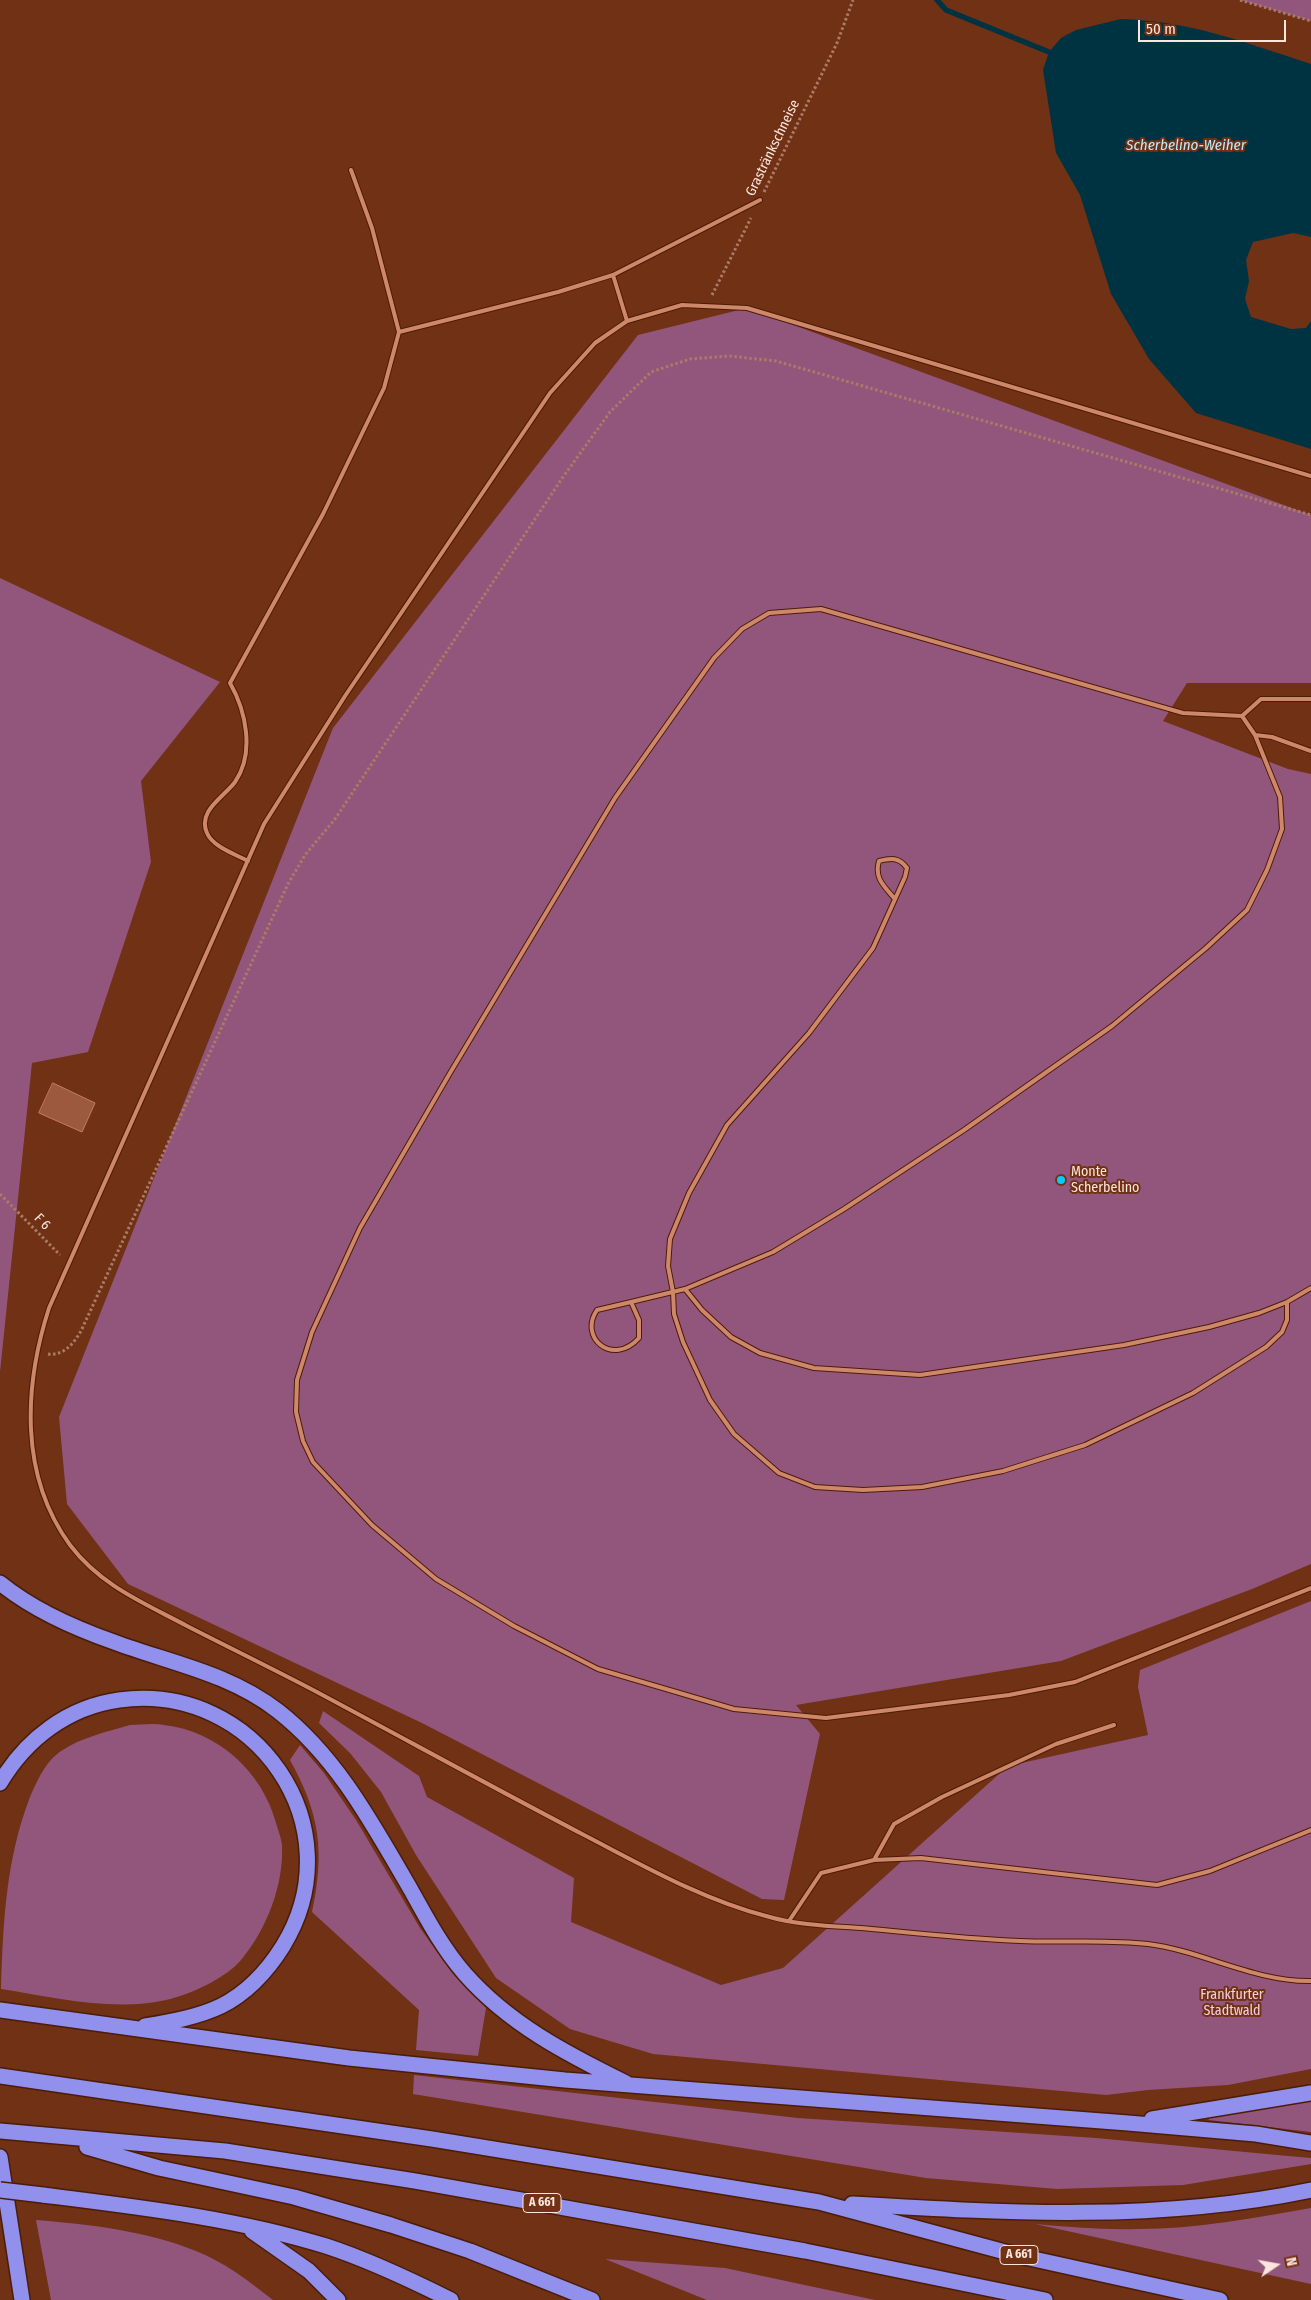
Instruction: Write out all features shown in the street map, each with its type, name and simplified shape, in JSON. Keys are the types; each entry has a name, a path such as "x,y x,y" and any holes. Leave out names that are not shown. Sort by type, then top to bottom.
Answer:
{"highway":[{"path":"0,1582 54,1618 114,1642 220,1677 276,1710 321,1750 352,1792 428,1922 465,1973 504,2012 527,2030 572,2056 634,2087"},
{"path":"0,1783 18,1756 34,1739 56,1722 92,1706 134,1698 155,1698 206,1710 228,1720 246,1733 266,1752 282,1774 295,1799 304,1824 307,1878 295,1924 274,1960 241,1993 221,2006 183,2018 124,2028"},
{"path":"0,2010 348,2058 634,2087 1256,2134 1311,2143"},
{"name":"A 661","path":"0,2076 432,2139 820,2202 1020,2256 1220,2300"},
{"path":"1128,2123 1311,2093"},
{"name":"A 661","path":"0,2131 225,2151 454,2188 805,2251 1045,2300"},
{"path":"34,2135 99,2149 159,2168 294,2197 391,2225 470,2252 592,2300"},
{"path":"0,2157 22,2300"},
{"path":"0,2190 146,2208 245,2226 326,2246 394,2272 451,2300"},
{"path":"820,2202 1017,2212 1147,2212 1196,2208 1311,2190"},
{"path":"245,2226 309,2271 338,2300"}],"lane":[{"path":"248,861 218,845 207,833 205,818 216,801 235,782 244,760 246,724 241,702 230,683 323,514 384,388 400,332 372,228 351,170"},
{"path":"400,332 558,292 613,275 760,200"},
{"path":"613,275 627,321"},
{"path":"1311,476 747,308 707,304 682,305 627,321 595,344 550,393 345,696 264,824 49,1308 36,1353 30,1402 30,1430 44,1497 57,1525 71,1546 89,1567 111,1586 143,1605 316,1692 666,1878 765,1916 790,1921 992,1940 1119,1941 1154,1945 1187,1952 1280,1980 1311,1981"},
{"path":"1311,699 1261,699 1242,716 1183,713 821,609 769,613 742,629 714,658 614,798 360,1228 312,1332 297,1380 296,1412 303,1441 313,1462 372,1525 436,1579 514,1626 598,1669 734,1710 826,1718 1009,1695 1075,1682 1311,1588"},
{"path":"631,1302 639,1320 639,1338 631,1347 614,1352 600,1346 592,1332 591,1319 596,1310 685,1289 773,1252 844,1210 964,1130 1112,1026 1206,948 1247,910 1267,870 1282,829 1280,797 1255,735 1242,716"},
{"path":"1255,735 1272,737 1311,751"},
{"path":"894,898 880,882 876,871 879,861 892,858 899,859 907,868 905,877 873,948 809,1033 727,1126 689,1193 670,1239 668,1266 673,1292 674,1314 683,1342 710,1400 734,1434 779,1473 814,1487 863,1490 922,1487 1003,1471 1085,1445 1193,1393 1266,1347 1282,1332 1287,1320 1287,1302"},
{"path":"685,1289 702,1310 731,1337 760,1353 814,1368 920,1375 1124,1345 1209,1327 1259,1313 1287,1302 1311,1288"},
{"path":"874,1860 894,1824 942,1797 1056,1744 1114,1725"},
{"path":"790,1921 821,1873 874,1860 921,1858 1157,1885 1210,1871 1311,1830"}],"path":[{"name":"Grastränkschneise","path":"707,304 837,43 853,0"},
{"path":"1240,0 1311,21"},
{"path":"36,1353 55,1355 73,1345 81,1331 288,884 305,855 335,819 563,477 610,412 651,372 690,359 729,356 776,361 1311,514"},
{"name":"F 6","path":"0,1194 69,1264"}],"green space":[{"path":"1240,0 1311,0 1311,21"},
{"path":"747,308 1311,515 1311,683 1187,683 1163,721 1288,769 1311,774 1311,1564 1252,1589 1061,1661 796,1705 820,1734 784,1900 762,1899 422,1723 128,1584 67,1504 59,1417 333,728 638,335"},
{"path":"0,578 220,682 141,781 151,862 88,1052 32,1063 0,1372"},
{"name":"Frankfurter Stadtwald","path":"1311,1601 1311,2069 1228,2085 1148,2090 1106,2095 653,2054 570,2029 496,1978 416,1855 381,1792 350,1753 319,1723 323,1711 419,1776 427,1797 574,1878 571,1922 721,1985 783,1968 1008,1766 1148,1735 1138,1687 1140,1670"},
{"path":"130,1725 164,1725 202,1736 219,1745 235,1757 260,1787 269,1804 282,1845 282,1860 277,1890 266,1920 250,1948 234,1967 206,1985 166,2000 146,2003 104,2004 1,1989 3,1940 11,1868 22,1820 38,1780 52,1759 64,1749 91,1737"},
{"path":"300,1745 324,1773 356,1820 420,1928 453,1974 486,2008 478,2056 416,2050 419,2010 312,1912 319,1852 314,1816 308,1798 290,1760"},
{"path":"414,2075 798,2118 1096,2138 1311,2158 1311,2164 1183,2185 1057,2189 926,2178 413,2094"},
{"path":"1311,2101 1311,2132 1209,2120 1208,2116"},
{"path":"1311,2208 1311,2284 1035,2224 1099,2229 1160,2229 1225,2222"},
{"path":"36,2220 138,2233 177,2244 206,2255 226,2266 273,2300 51,2300"},
{"path":"605,2259 725,2268 875,2300 707,2300"}],"water":[{"name":"Scherbelino-Weiher","path":"1121,19 1171,24 1218,34 1311,64 1311,237 1293,233 1253,242 1246,260 1249,281 1245,299 1251,317 1291,329 1306,328 1311,321 1311,449 1196,413 1149,359 1111,294 1080,195 1056,153 1043,70 1049,52 1061,38 1076,30"}],"building":[{"path":"53,1083 95,1103 82,1132 39,1113"}],"waterway":[{"path":"937,0 946,10 1049,52"}],"place":[{"name":"Monte Scherbelino","path":"1061,1180"}]}
